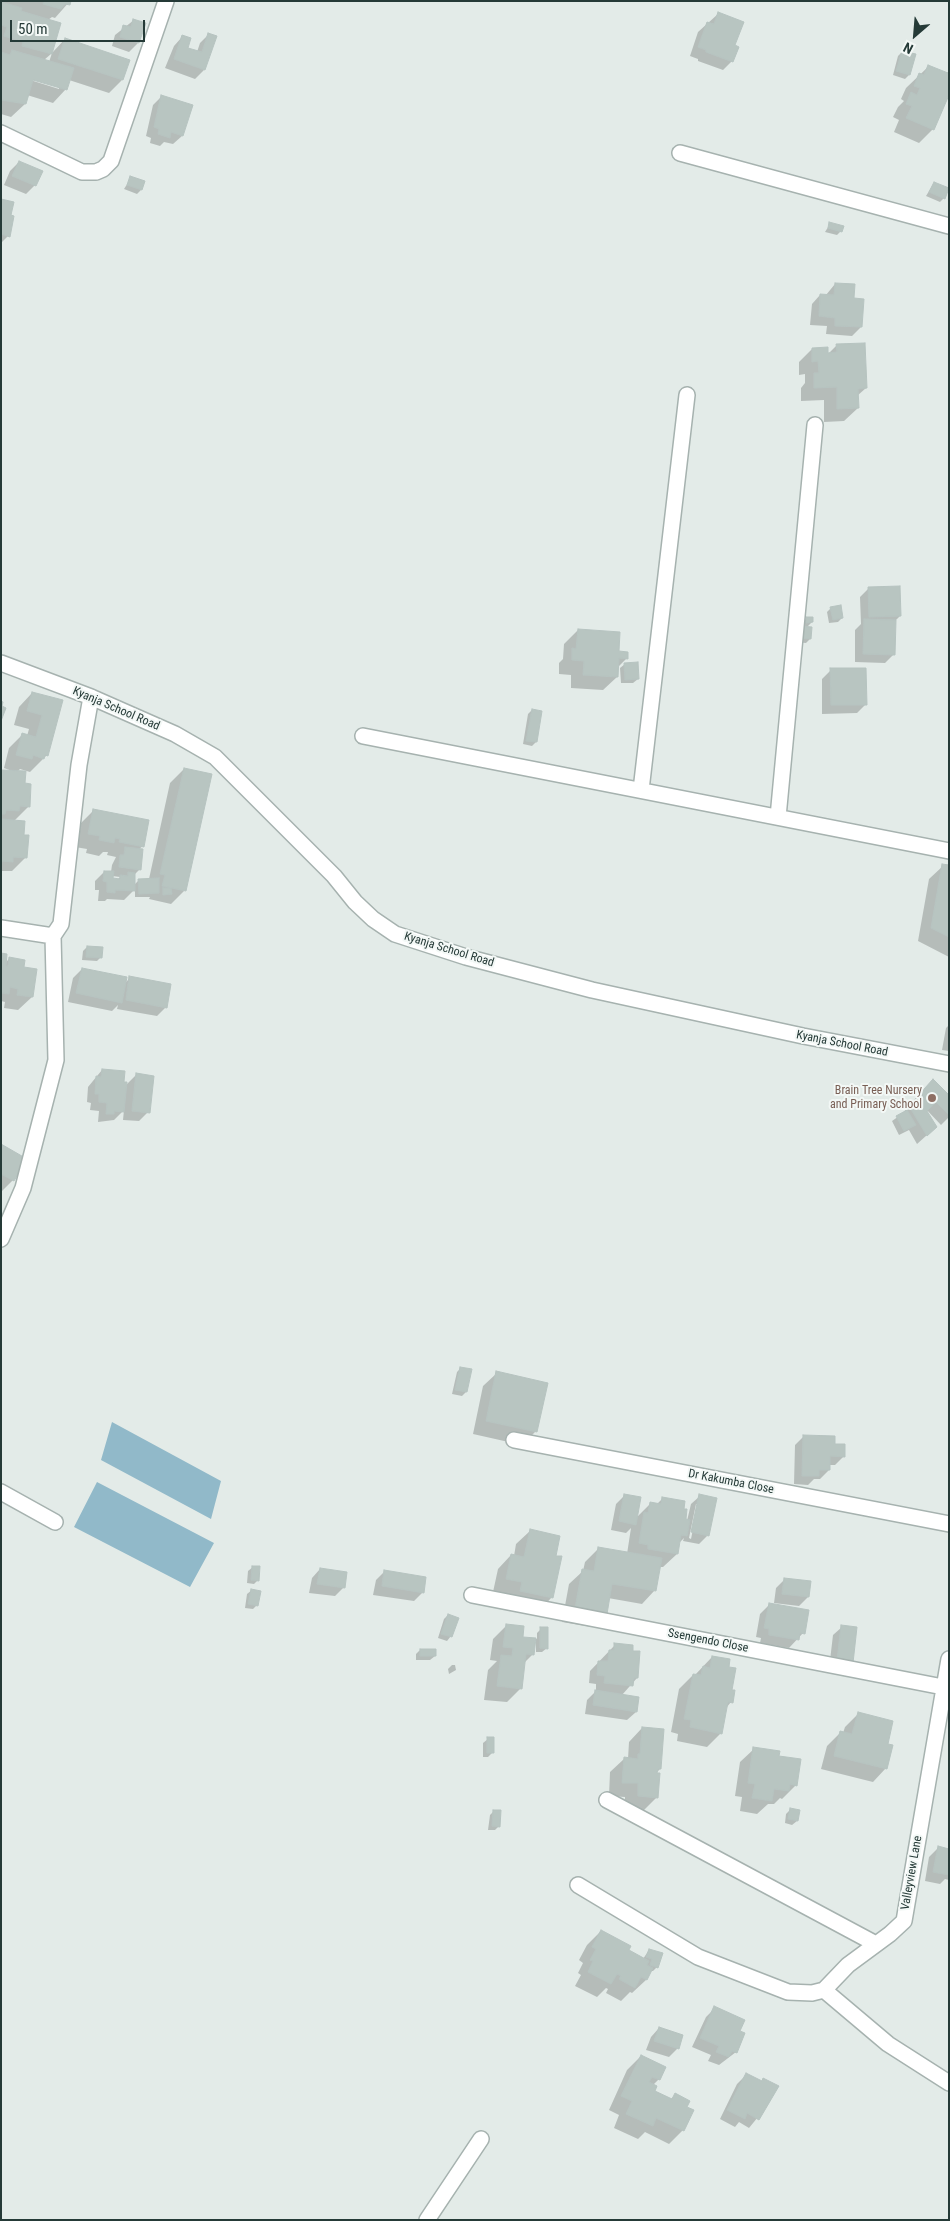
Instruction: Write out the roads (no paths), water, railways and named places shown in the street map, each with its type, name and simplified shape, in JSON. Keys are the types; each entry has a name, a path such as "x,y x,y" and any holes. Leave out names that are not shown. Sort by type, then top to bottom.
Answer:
{"street":[{"path":"1,133 82,172 96,172 103,169 111,161 166,1"},
{"path":"680,153 949,226"},
{"path":"641,790 687,396"},
{"path":"778,817 814,425"},
{"name":"Kyanja School Road","path":"1,663 91,697 175,734 215,757 334,876 355,902 373,919 395,934 466,957 592,990 803,1036 949,1064"},
{"path":"1,1239 23,1188 56,1060 52,936 61,924 78,765 91,697"},
{"path":"363,736 949,851"},
{"path":"1,928 52,936"},
{"name":"Dr Kakumba Close","path":"514,1440 949,1524"},
{"path":"1,1492 55,1522"},
{"name":"Ssengendo Close","path":"472,1595 944,1687"},
{"name":"Valleyview Lane","path":"824,1990 848,1965 904,1922 949,1660"},
{"path":"607,1800 876,1944"},
{"path":"578,1885 698,1957 788,1992 812,1993 824,1990 888,2044 949,2083"},
{"path":"427,2220 481,2139"}],"water":[{"path":"112,1422 221,1481 211,1519 101,1460"},
{"path":"97,1482 214,1543 190,1587 74,1527"}],"place":[{"name":"Brain Tree Nursery and Primary School","path":"932,1098"}]}
